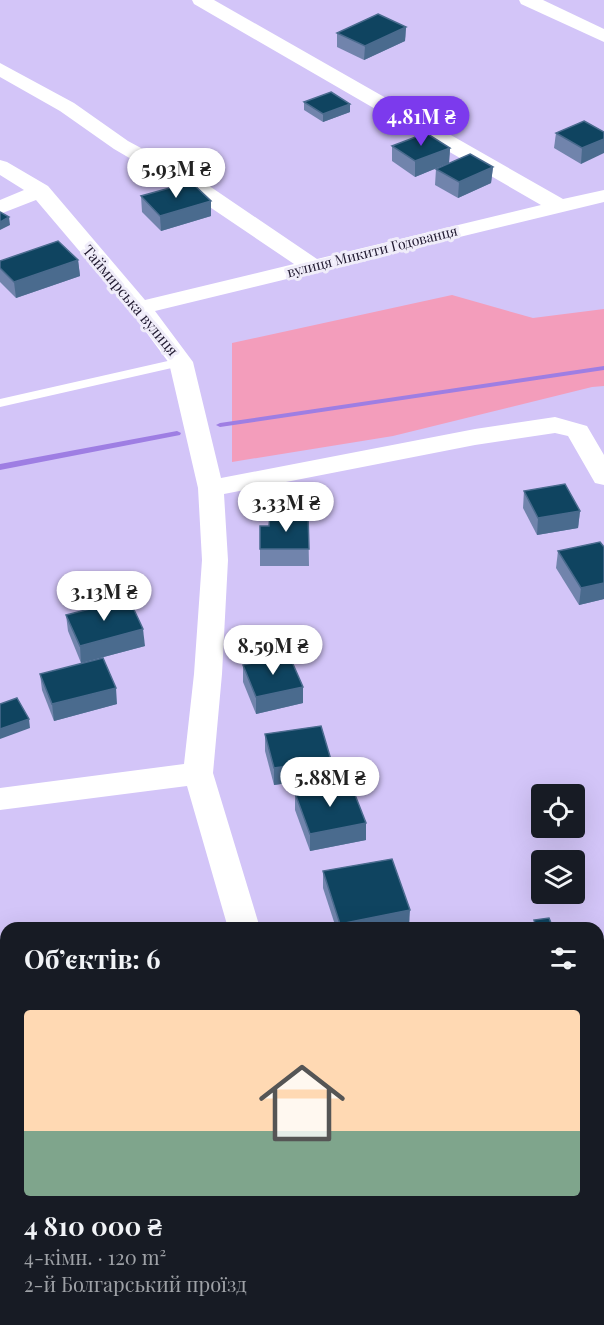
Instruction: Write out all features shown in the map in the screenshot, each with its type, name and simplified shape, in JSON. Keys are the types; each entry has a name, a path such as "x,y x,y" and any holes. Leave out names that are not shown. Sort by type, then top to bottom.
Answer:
{"street":[{"path":"201,0 559,206"},
{"path":"528,0 604,36"},
{"path":"0,69 67,107 121,145 194,186 311,265"},
{"name":"Таймирська вулиця","path":"0,166 40,191 140,308 181,362 211,488 215,560 208,674 198,773 242,922"},
{"path":"0,208 40,191"},
{"name":"вулиця Микити Годованця","path":"140,308 604,196"},
{"path":"211,488 475,437 555,425 578,431 604,477"},
{"path":"0,799 198,773"}],"lane":[{"path":"0,403 181,362"}],"shaded area":[{"path":"452,295 533,318 604,309 604,386 393,436 232,462 232,343"}],"building":[{"path":"378,14 406,27 365,46 337,33"},
{"path":"331,92 350,104 323,114 304,102"},
{"path":"584,121 604,132 604,139 582,148 556,133"},
{"path":"426,133 450,148 415,161 392,146"},
{"path":"470,154 493,167 459,182 436,169"},
{"path":"191,182 211,201 160,216 141,196"},
{"path":"0,212 9,217 0,222"},
{"path":"58,241 78,260 14,282 0,268 0,261"},
{"path":"565,484 580,511 538,518 524,491"},
{"path":"308,514 309,549 260,549 260,526 269,526 270,515"},
{"path":"600,542 604,547 604,583 581,588 558,551"},
{"path":"129,599 143,629 80,646 66,615"},
{"path":"289,655 303,687 256,697 243,665"},
{"path":"103,658 116,688 52,704 40,674"},
{"path":"17,698 29,719 0,729 0,704"},
{"path":"321,726 331,760 274,768 265,734"},
{"path":"350,782 366,823 310,834 295,793"},
{"path":"392,859 410,910 339,922 323,871"},
{"path":"549,918 551,922 535,922 534,920"}],"waterway":[{"path":"220,425 604,368"},
{"path":"0,467 177,433"}]}
